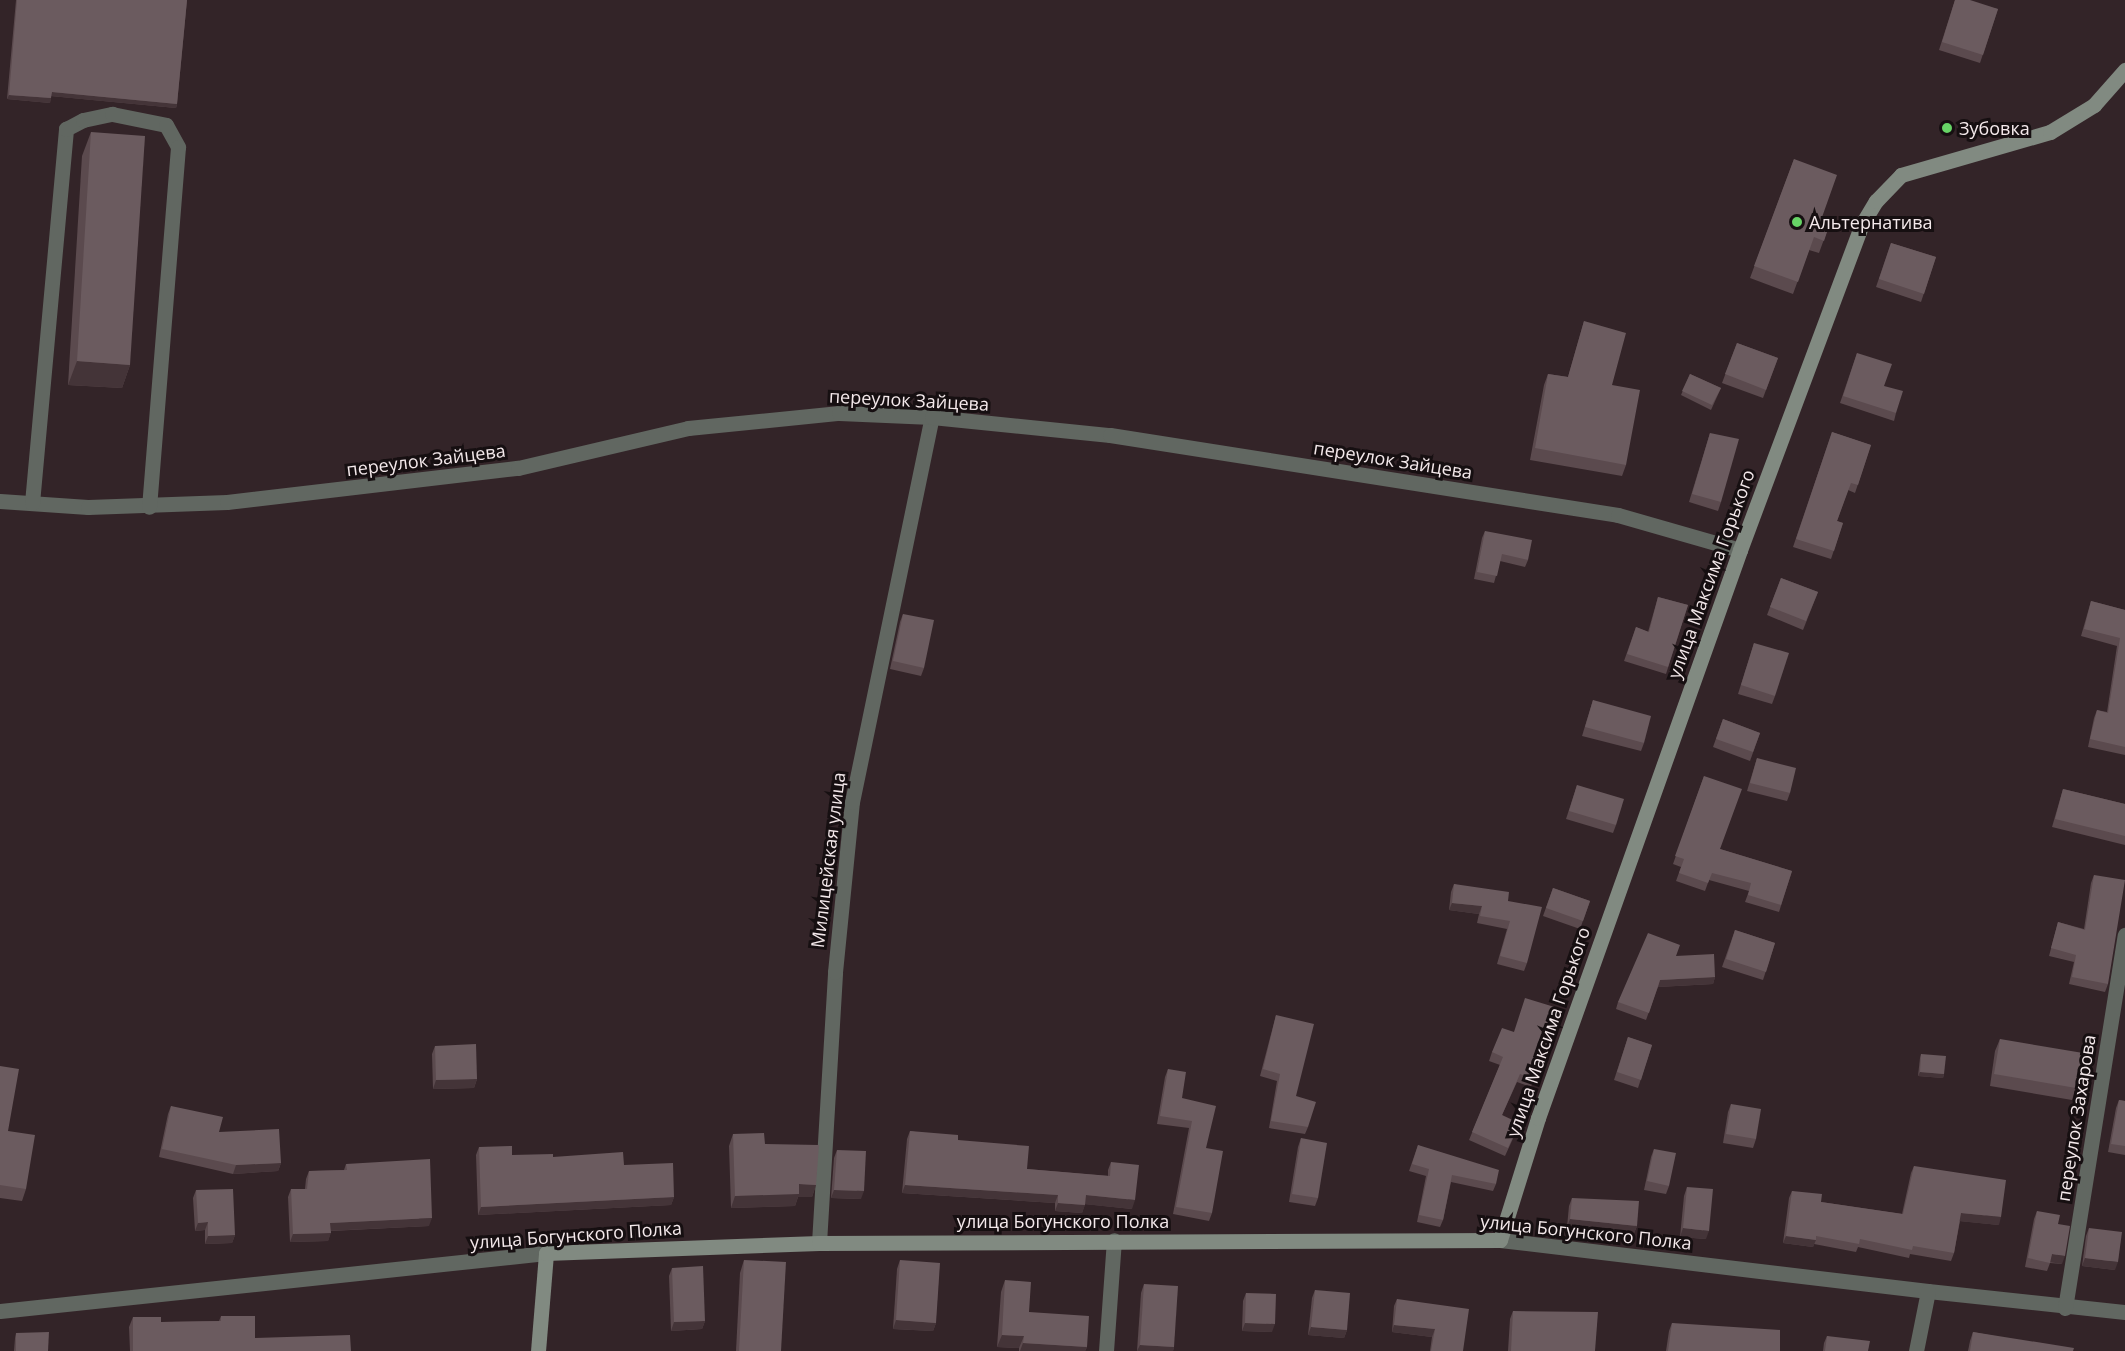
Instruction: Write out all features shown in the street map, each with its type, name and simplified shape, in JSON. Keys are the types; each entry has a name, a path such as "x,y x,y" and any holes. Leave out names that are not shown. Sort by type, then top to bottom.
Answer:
{"main road":[{"name":"улица Максима Горького","path":"1500,1240 1538,1118 1851,245 1876,201 1900,175 2038,135 2076,119 2125,70"},
{"name":"улица Богунского Полка","path":"546,1253 819,1243 1500,1240"},
{"path":"538,1351 546,1253"}],"street":[{"path":"32,503 66,129 83,120 112,114 166,125 178,147 149,507"},
{"name":"переулок Зайцева","path":"0,501 149,507 227,502 518,468 723,423 839,413 932,417 1110,435 1618,515 1740,550"},
{"name":"Милицейская улица","path":"819,1243 835,972 852,802 932,417"},
{"name":"переулок Захарова","path":"2065,1308 2125,934"},
{"path":"1106,1351 1114,1240"},
{"name":"улица Богунского Полка","path":"1500,1240 2065,1308 2125,1312"},
{"name":"улица Богунского Полка","path":"0,1311 546,1253"},
{"path":"1916,1351 1928,1291"}],"building":[{"path":"17,0 187,0 177,104 52,92 51,98 9,95"},
{"path":"1955,0 1970,0 1998,9 1983,55 1942,42"},
{"path":"91,132 145,136 130,365 77,361"},
{"path":"1794,159 1837,175 1821,220 1830,223 1824,241 1814,237 1798,282 1754,266"},
{"path":"1891,243 1936,257 1924,294 1879,279"},
{"path":"1584,321 1626,333 1612,385 1640,390 1626,465 1535,448 1548,374 1568,377"},
{"path":"1737,343 1778,358 1766,390 1725,374"},
{"path":"1857,353 1892,364 1884,386 1903,391 1896,413 1843,396"},
{"path":"1690,374 1721,388 1712,405 1682,391"},
{"path":"1832,432 1871,445 1858,485 1851,483 1837,521 1843,523 1834,551 1796,539"},
{"path":"1710,433 1739,439 1721,502 1692,494"},
{"path":"1485,531 1532,540 1528,560 1502,554 1497,576 1477,572"},
{"path":"1781,578 1818,592 1806,621 1770,607"},
{"path":"1658,597 1688,605 1668,667 1627,654 1636,627 1649,632"},
{"path":"2091,601 2125,610 2125,747 2090,739 2097,710 2108,713 2120,638 2084,629"},
{"path":"903,614 934,620 924,668 893,661"},
{"path":"1754,643 1789,653 1775,696 1741,685"},
{"path":"1593,700 1651,716 1644,743 1585,727"},
{"path":"1723,719 1760,733 1753,752 1716,739"},
{"path":"1757,758 1796,768 1790,793 1750,783"},
{"path":"1704,776 1742,789 1720,849 1792,871 1781,905 1748,895 1751,883 1712,873 1708,883 1679,873 1684,859 1675,856"},
{"path":"1577,785 1624,799 1616,825 1569,811"},
{"path":"2063,789 2125,804 2125,836 2055,819"},
{"path":"2094,875 2125,880 2108,984 2072,977 2076,955 2051,948 2058,922 2085,930"},
{"path":"1454,884 1509,892 1508,901 1542,907 1527,963 1500,956 1510,921 1480,916 1482,906 1452,903"},
{"path":"1553,888 1590,901 1583,921 1546,908"},
{"path":"1735,930 1775,943 1766,972 1726,959"},
{"path":"1648,933 1680,945 1676,956 1714,954 1715,977 1660,980 1649,1013 1618,1002"},
{"path":"1525,998 1561,1009 1534,1079 1520,1074 1502,1115 1519,1123 1508,1148 1472,1132 1503,1057 1492,1052 1502,1028 1514,1032"},
{"path":"1276,1015 1314,1024 1296,1096 1316,1102 1308,1127 1271,1121 1280,1074 1263,1069"},
{"path":"1628,1037 1652,1045 1641,1080 1617,1072"},
{"path":"2000,1039 2083,1053 2076,1088 1994,1074"},
{"path":"476,1044 477,1079 436,1080 435,1046"},
{"path":"1921,1054 1946,1056 1944,1074 1920,1072"},
{"path":"0,1066 19,1069 8,1131 35,1135 26,1189 0,1185"},
{"path":"1168,1069 1186,1072 1182,1098 1216,1106 1206,1148 1223,1151 1212,1213 1176,1207 1192,1121 1160,1116"},
{"path":"2119,1100 2125,1101 2125,1146 2111,1144"},
{"path":"1731,1104 1761,1109 1756,1139 1726,1134"},
{"path":"171,1106 223,1117 219,1132 279,1129 281,1163 236,1165 162,1149"},
{"path":"910,1131 958,1135 958,1140 1029,1146 1027,1169 1110,1176 1111,1162 1139,1165 1135,1200 1086,1195 1085,1205 1058,1203 1058,1195 905,1185"},
{"path":"764,1133 765,1144 819,1145 816,1185 799,1184 799,1194 735,1196 733,1134"},
{"path":"1301,1138 1327,1143 1318,1198 1292,1194"},
{"path":"1418,1145 1499,1170 1496,1184 1452,1175 1443,1220 1419,1215 1429,1169 1412,1164"},
{"path":"512,1146 512,1155 553,1154 553,1157 623,1152 624,1165 673,1163 674,1197 481,1207 479,1147"},
{"path":"1654,1149 1676,1153 1669,1186 1647,1181"},
{"path":"837,1150 866,1151 864,1191 834,1190"},
{"path":"430,1159 432,1218 330,1223 331,1233 293,1234 291,1189 307,1189 309,1171 347,1170 346,1164"},
{"path":"1914,1166 2006,1180 2001,1217 1961,1213 1954,1253 1913,1246 1912,1250 1860,1239 1859,1244 1816,1236 1816,1240 1786,1236 1792,1191 1822,1194 1821,1202 1903,1214"},
{"path":"1687,1187 1713,1189 1709,1231 1683,1228"},
{"path":"233,1189 235,1235 208,1236 208,1222 198,1223 196,1190"},
{"path":"1572,1198 1639,1201 1637,1226 1570,1219"},
{"path":"2037,1211 2060,1215 2058,1224 2070,1226 2065,1256 2052,1254 2050,1263 2028,1258"},
{"path":"2089,1228 2122,1232 2118,1262 2085,1258"},
{"path":"744,1260 786,1262 781,1351 739,1351"},
{"path":"900,1260 940,1263 936,1323 896,1320"},
{"path":"703,1266 705,1321 674,1322 672,1268"},
{"path":"1005,1280 1031,1282 1029,1312 1089,1316 1087,1347 1023,1343 1024,1336 1002,1335"},
{"path":"1144,1284 1178,1286 1174,1347 1140,1345"},
{"path":"1315,1290 1350,1293 1347,1330 1311,1327"},
{"path":"1246,1293 1276,1294 1275,1324 1245,1323"},
{"path":"1397,1299 1469,1309 1463,1351 1431,1351 1435,1329 1394,1325"},
{"path":"1513,1311 1598,1312 1595,1351 1511,1351"},
{"path":"221,1316 255,1316 255,1338 350,1335 351,1351 133,1351 133,1317 161,1317 161,1322 221,1321"},
{"path":"1672,1323 1780,1330 1780,1351 1668,1351"},
{"path":"49,1332 48,1351 16,1351 16,1333"},
{"path":"1973,1332 2074,1348 2073,1351 1970,1351"},
{"path":"1827,1336 1870,1341 1868,1351 1825,1351"}],"place":[{"name":"Зубовка","path":"1947,128"},
{"name":"Альтернатива","path":"1797,222"}]}
